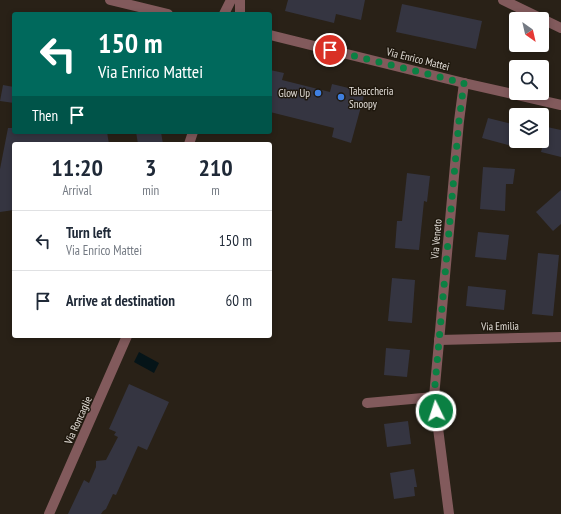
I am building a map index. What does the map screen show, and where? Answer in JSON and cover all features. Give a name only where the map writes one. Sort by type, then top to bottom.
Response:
[{"type":"street","points":[[110,0],[160,12]]},
{"type":"street","points":[[225,12],[231,0]]},
{"type":"street","points":[[240,0],[240,12]]},
{"type":"street","points":[[503,0],[561,28]]},
{"type":"street","name":"Via Enrico Mattei","points":[[272,35],[464,83],[561,105]]},
{"type":"street","name":"Via Veneto","points":[[449,514],[434,396],[459,121],[464,83]]},
{"type":"street","name":"Via Emilia","points":[[439,340],[561,337]]},
{"type":"street","name":"Via Roncaglie","points":[[49,514],[126,338]]},
{"type":"street","points":[[367,404],[434,396]]},
{"type":"shaded area","points":[[139,352],[159,363],[154,373],[134,362]]},
{"type":"building","points":[[288,0],[365,0],[361,20],[336,14],[334,23],[285,11]]},
{"type":"building","points":[[402,4],[482,21],[476,49],[396,32]]},
{"type":"building","points":[[272,70],[284,73],[282,80],[330,92],[332,84],[365,92],[351,143],[332,137],[334,128],[272,112]]},
{"type":"building","points":[[3,85],[12,87],[12,103],[0,101]]},
{"type":"building","points":[[488,118],[509,123],[509,145],[482,138]]},
{"type":"building","points":[[549,127],[561,130],[561,157],[541,152],[542,148],[549,148]]},
{"type":"building","points":[[8,128],[12,128],[12,134],[107,134],[109,142],[12,142],[12,210],[0,212],[0,169]]},
{"type":"building","points":[[136,134],[161,134],[163,142],[138,142]]},
{"type":"building","points":[[483,167],[515,169],[513,184],[506,184],[505,211],[480,209]]},
{"type":"building","points":[[407,173],[430,176],[427,202],[424,201],[419,250],[395,248],[397,221],[402,221]]},
{"type":"building","points":[[561,190],[561,224],[553,231],[536,212]]},
{"type":"building","points":[[478,232],[509,235],[506,260],[475,257]]},
{"type":"building","points":[[538,253],[559,255],[553,316],[532,314]]},
{"type":"building","points":[[392,278],[415,280],[412,323],[388,321]]},
{"type":"building","points":[[468,286],[506,290],[504,310],[466,306]]},
{"type":"building","points":[[386,348],[410,350],[407,377],[384,375]]},
{"type":"building","points":[[129,384],[169,402],[147,450],[138,446],[116,495],[113,494],[106,509],[101,514],[68,514],[84,480],[89,483],[96,467],[96,461],[106,460],[118,437],[114,435],[116,432],[109,429]]},
{"type":"building","points":[[408,421],[411,444],[387,447],[384,424]]},
{"type":"building","points":[[414,469],[417,487],[414,487],[415,496],[394,499],[390,473]]},
{"type":"place","name":"Glow Up","points":[[318,93]]},
{"type":"place","name":"Tabaccheria Snoopy","points":[[341,97]]},
{"type":"route","points":[[330,50],[464,83],[459,121],[434,396],[436,411]]}]
